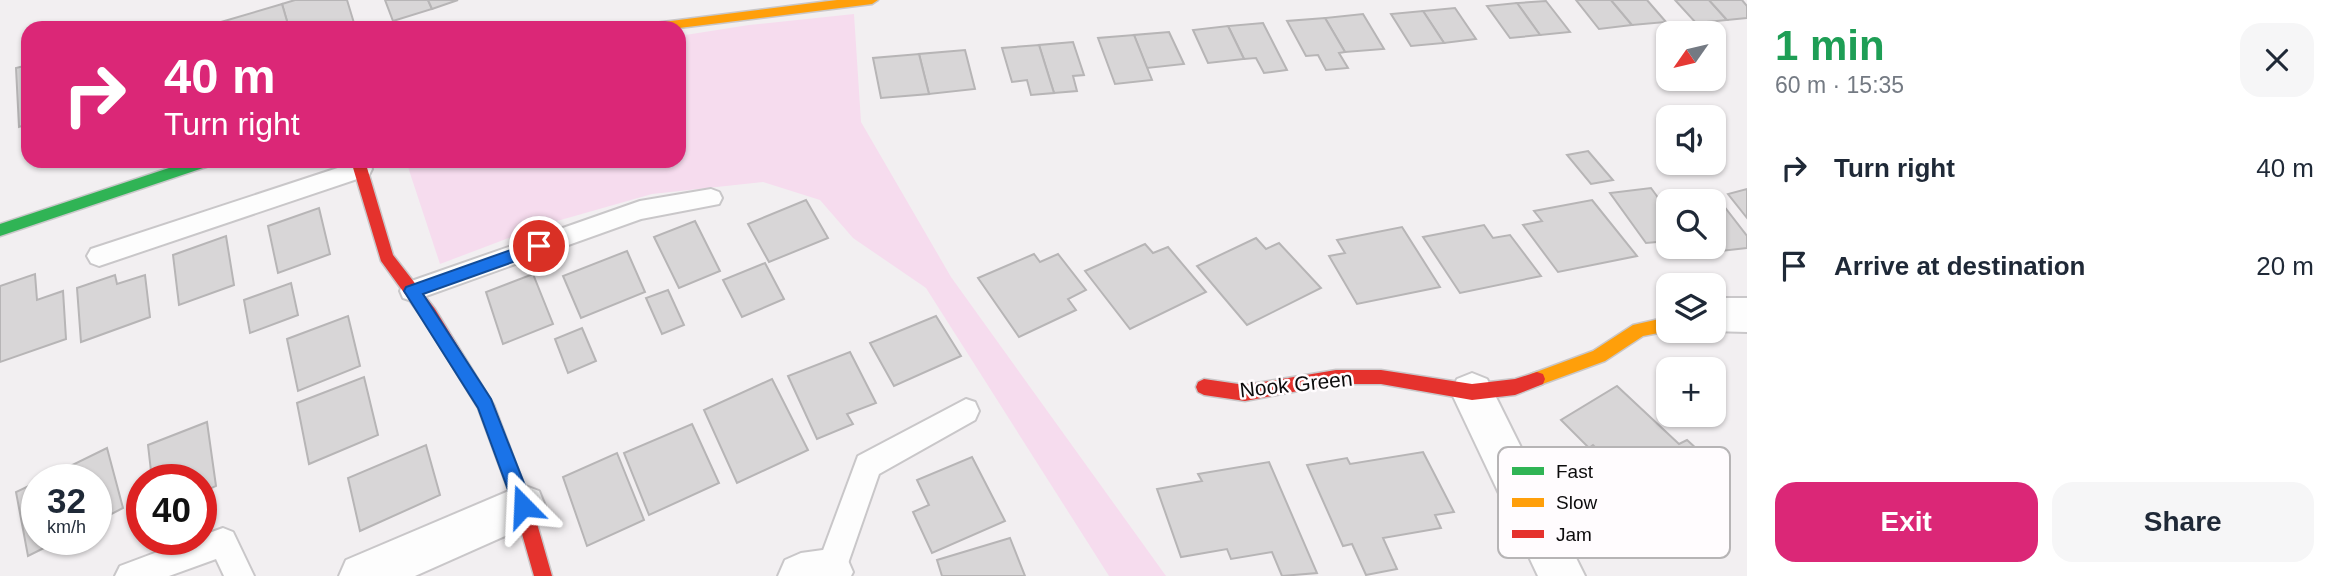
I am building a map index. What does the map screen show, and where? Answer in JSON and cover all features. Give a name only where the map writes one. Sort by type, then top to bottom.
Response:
[{"type":"street","points":[[686,23],[872,0]]},
{"type":"street","points":[[0,230],[186,168]]},
{"type":"street","points":[[361,168],[386,257],[429,314],[485,405],[523,506],[540,559],[542,576]]},
{"type":"street","points":[[1726,314],[1747,315]]},
{"type":"street","name":"Nook Green","points":[[1204,387],[1245,393],[1336,377],[1381,377],[1472,393],[1515,387],[1555,373],[1599,356],[1639,330],[1656,326]]},
{"type":"street","points":[[1472,393],[1499,447]]},
{"type":"street","points":[[362,576],[523,506]]},
{"type":"street","points":[[1553,558],[1562,576]]},
{"type":"lane","points":[[99,256],[351,168]]},
{"type":"lane","points":[[412,291],[640,210],[711,198]]},
{"type":"lane","points":[[821,575],[868,465],[966,411]]},
{"type":"lane","points":[[130,576],[223,542],[239,576]]},
{"type":"shaded area","points":[[854,14],[861,122],[951,277],[1166,576],[1109,576],[926,288],[853,238],[820,200],[763,182],[652,194],[543,225],[440,264],[408,168],[686,168],[686,35]]},
{"type":"building","points":[[295,0],[347,0],[353,21],[287,21],[282,4]]},
{"type":"building","points":[[385,0],[428,0],[432,9],[393,21]]},
{"type":"building","points":[[428,0],[458,0],[432,9]]},
{"type":"building","points":[[1576,0],[1611,0],[1632,25],[1599,29]]},
{"type":"building","points":[[1611,0],[1647,0],[1665,21],[1656,21],[1632,25]]},
{"type":"building","points":[[1675,0],[1709,0],[1727,20],[1717,21],[1694,21]]},
{"type":"building","points":[[1709,0],[1742,0],[1747,6],[1747,18],[1727,20]]},
{"type":"building","points":[[1546,1],[1570,32],[1540,35],[1517,3]]},
{"type":"building","points":[[1517,3],[1540,35],[1510,38],[1487,6]]},
{"type":"building","points":[[282,4],[287,21],[224,21]]},
{"type":"building","points":[[1455,8],[1476,39],[1444,43],[1423,11]]},
{"type":"building","points":[[1423,11],[1444,43],[1411,46],[1391,14]]},
{"type":"building","points":[[1363,14],[1384,49],[1345,52],[1325,18]]},
{"type":"building","points":[[1325,18],[1345,52],[1339,53],[1348,68],[1326,70],[1318,55],[1306,56],[1287,21]]},
{"type":"building","points":[[1263,23],[1287,70],[1264,73],[1256,58],[1244,59],[1228,26]]},
{"type":"building","points":[[1228,26],[1244,59],[1208,63],[1193,30]]},
{"type":"building","points":[[1169,32],[1184,64],[1147,68],[1134,35]]},
{"type":"building","points":[[1134,35],[1152,80],[1115,84],[1098,38]]},
{"type":"building","points":[[1073,42],[1084,75],[1073,76],[1077,91],[1054,93],[1039,45]]},
{"type":"building","points":[[1039,45],[1054,93],[1031,95],[1027,80],[1012,82],[1002,48]]},
{"type":"building","points":[[965,50],[975,89],[929,94],[919,54]]},
{"type":"building","points":[[919,54],[929,94],[881,98],[873,58]]},
{"type":"building","points":[[21,67],[19,127],[16,68]]},
{"type":"building","points":[[1588,151],[1613,180],[1591,184],[1567,155]]},
{"type":"building","points":[[1651,188],[1656,195],[1656,242],[1646,243],[1610,193]]},
{"type":"building","points":[[1747,189],[1747,218],[1728,194]]},
{"type":"building","points":[[806,200],[828,238],[769,262],[748,224]]},
{"type":"building","points":[[1592,200],[1637,256],[1558,272],[1523,225],[1542,221],[1534,211]]},
{"type":"building","points":[[319,208],[330,254],[278,273],[268,226]]},
{"type":"building","points":[[1726,209],[1747,236],[1747,248],[1726,250]]},
{"type":"building","points":[[695,221],[720,271],[679,288],[654,237]]},
{"type":"building","points":[[1484,225],[1493,238],[1510,235],[1541,276],[1460,293],[1423,237]]},
{"type":"building","points":[[1402,227],[1440,287],[1357,304],[1329,256],[1345,253],[1337,240]]},
{"type":"building","points":[[226,236],[234,285],[179,305],[173,255]]},
{"type":"building","points":[[1256,238],[1266,249],[1279,243],[1321,288],[1247,325],[1197,266]]},
{"type":"building","points":[[1145,244],[1153,253],[1168,247],[1206,292],[1130,329],[1085,271]]},
{"type":"building","points":[[627,251],[645,292],[581,318],[563,276]]},
{"type":"building","points":[[1034,254],[1040,262],[1058,254],[1086,290],[1068,299],[1076,310],[1019,337],[978,278]]},
{"type":"building","points":[[765,263],[784,299],[742,317],[723,280]]},
{"type":"building","points":[[35,274],[37,300],[63,291],[66,339],[0,362],[0,286]]},
{"type":"building","points":[[533,274],[553,324],[503,344],[486,292]]},
{"type":"building","points":[[115,275],[117,284],[145,275],[150,317],[81,342],[77,288]]},
{"type":"building","points":[[291,283],[298,315],[250,333],[244,300]]},
{"type":"building","points":[[668,290],[684,325],[662,334],[646,298]]},
{"type":"building","points":[[348,316],[360,366],[298,391],[287,339]]},
{"type":"building","points":[[936,316],[961,356],[894,386],[870,343]]},
{"type":"building","points":[[582,328],[596,361],[568,373],[555,339]]},
{"type":"building","points":[[850,352],[876,403],[847,414],[853,424],[817,439],[788,376]]},
{"type":"building","points":[[364,377],[378,435],[309,464],[297,403]]},
{"type":"building","points":[[772,379],[808,450],[737,483],[704,410]]},
{"type":"building","points":[[1617,386],[1656,422],[1656,427],[1661,427],[1679,444],[1687,440],[1695,447],[1593,445],[1588,447],[1561,420]]},
{"type":"building","points":[[207,422],[213,464],[150,464],[148,445]]},
{"type":"building","points":[[692,424],[719,483],[649,515],[624,453]]},
{"type":"building","points":[[426,445],[440,495],[360,531],[348,478]]},
{"type":"building","points":[[107,448],[111,464],[74,464]]},
{"type":"building","points":[[1423,452],[1454,512],[1435,515],[1441,528],[1383,538],[1397,569],[1366,575],[1352,544],[1343,546],[1307,465],[1347,458],[1350,464]]},
{"type":"building","points":[[617,453],[644,520],[587,546],[563,477]]},
{"type":"building","points":[[972,457],[1005,521],[932,553],[913,512],[929,505],[917,480]]},
{"type":"building","points":[[1269,462],[1317,573],[1282,576],[1272,552],[1231,559],[1227,549],[1181,557],[1157,489],[1202,481],[1198,474]]},
{"type":"building","points":[[112,467],[123,508],[112,514]]},
{"type":"building","points":[[21,490],[21,519],[16,492]]},
{"type":"building","points":[[1010,538],[1025,576],[942,576],[937,560]]},
{"type":"traffic: fast","points":[[0,230],[186,168]]},
{"type":"traffic: slow","points":[[686,23],[872,0]]},
{"type":"traffic: slow","points":[[1537,379],[1599,356],[1639,330],[1656,326]]},
{"type":"traffic: jam","points":[[360,168],[386,257],[429,314],[485,405],[523,506],[543,576]]},
{"type":"traffic: jam","points":[[1204,387],[1245,393],[1336,377],[1381,377],[1472,392],[1515,387],[1537,379]]},
{"type":"route","points":[[523,506],[485,405],[412,291],[539,246]]}]
